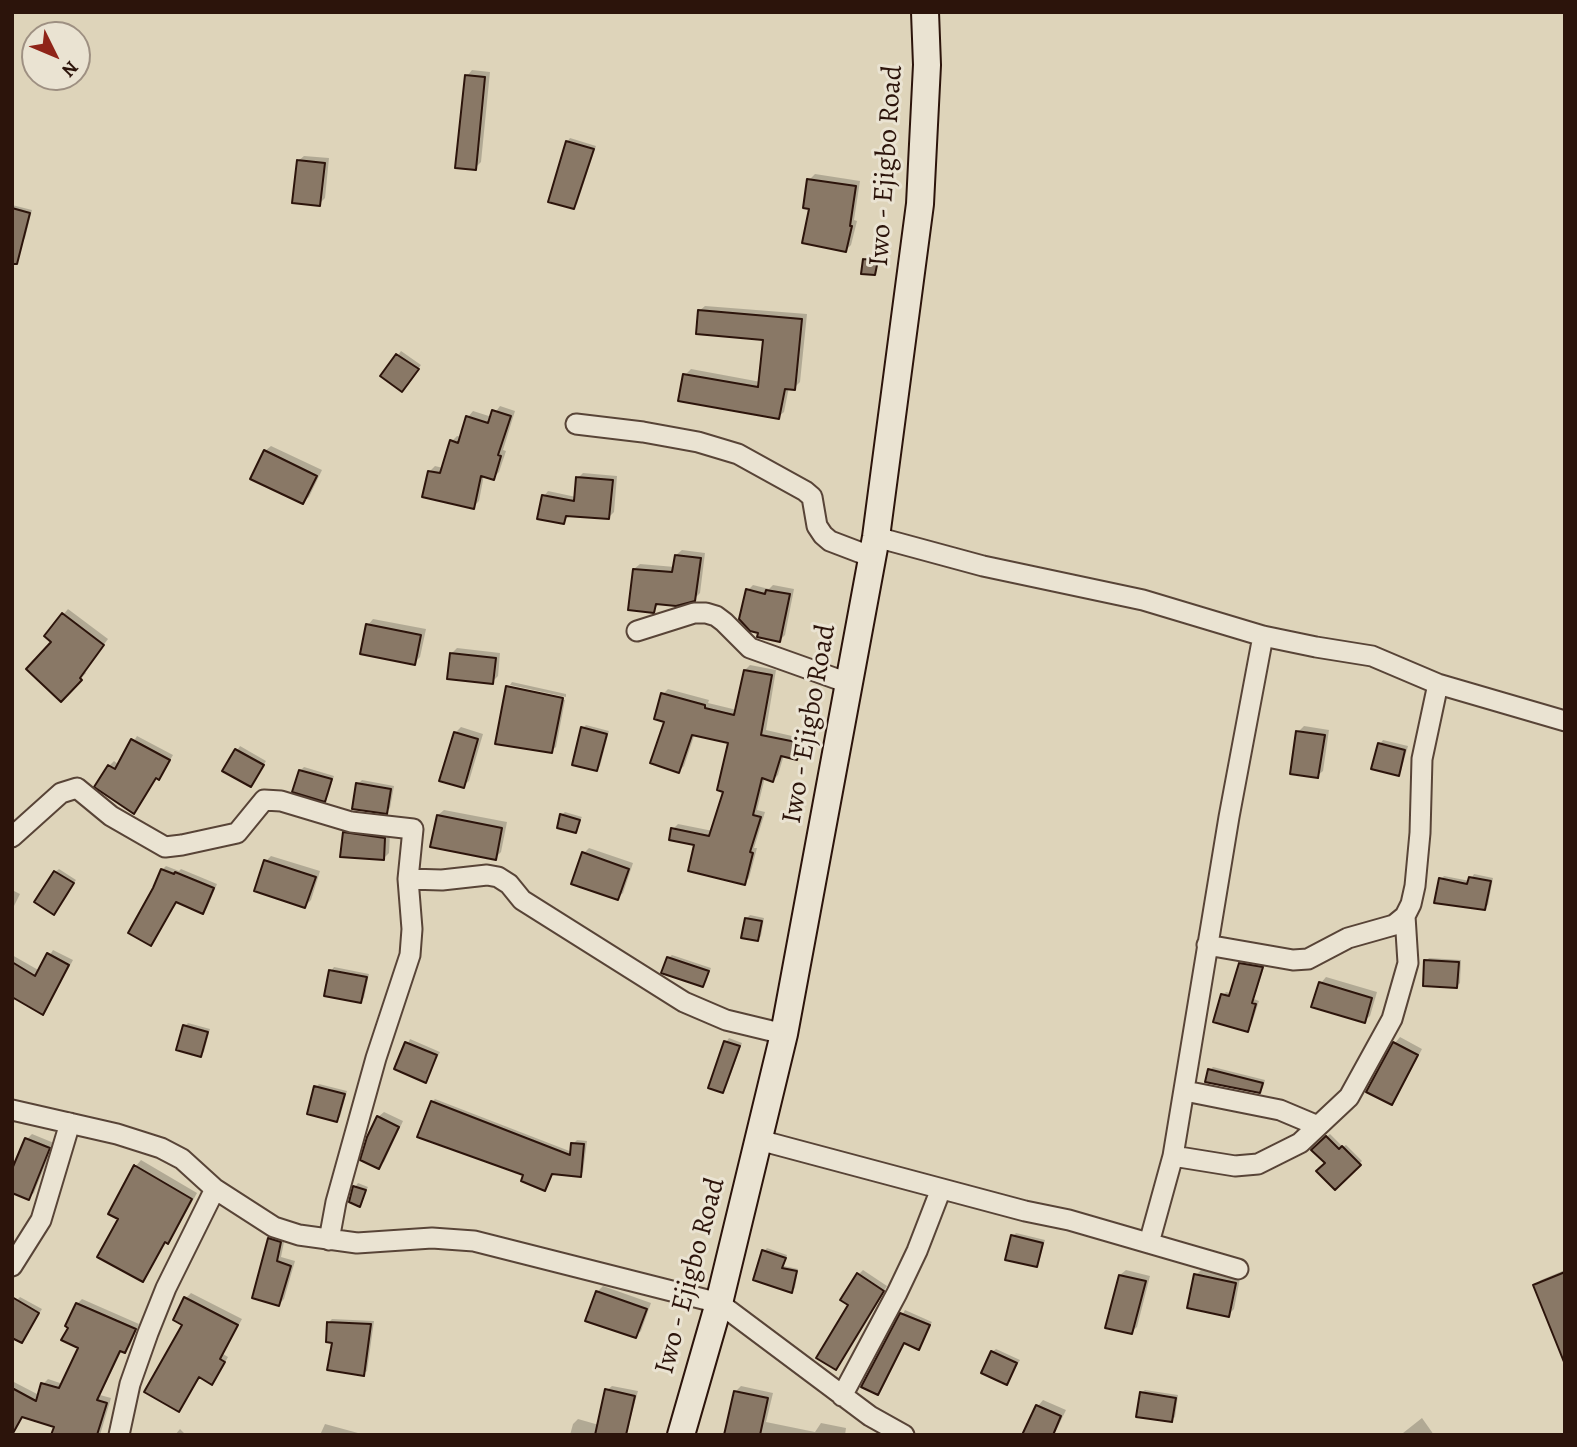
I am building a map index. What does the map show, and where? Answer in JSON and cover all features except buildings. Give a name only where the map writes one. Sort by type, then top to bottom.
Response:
[{"type":"main road","name":"Iwo - Ejigbo Road","points":[[681,1435],[719,1303],[784,1034],[851,684],[874,547],[920,204],[926,104],[925,12]]},
{"type":"street","points":[[576,424],[698,442],[737,454],[812,497],[817,526],[830,541],[983,566],[1143,600],[1264,636],[1315,648],[1372,656],[1438,684],[1565,721]]},
{"type":"street","points":[[636,631],[694,613],[716,616],[750,648],[851,684]]},
{"type":"street","points":[[1149,1243],[1173,1156],[1207,945],[1264,636]]},
{"type":"street","points":[[1207,945],[1293,960],[1308,960],[1348,937],[1394,925],[1405,916],[1415,886],[1422,759],[1438,684]]},
{"type":"street","points":[[12,837],[61,793],[77,788],[111,816],[165,846],[237,833],[264,800],[281,801],[351,822],[413,829],[408,879],[412,929],[410,955],[376,1058],[336,1202],[329,1240]]},
{"type":"street","points":[[408,879],[442,880],[487,875],[498,877],[509,884],[522,900],[684,1002],[726,1020],[784,1034]]},
{"type":"street","points":[[1173,1156],[1235,1166],[1258,1164],[1300,1143],[1349,1097],[1392,1019],[1408,963],[1405,916]]},
{"type":"street","points":[[1185,1091],[1280,1111],[1318,1126]]},
{"type":"street","points":[[12,1110],[161,1147],[182,1159],[215,1189],[274,1227],[299,1235],[356,1243],[432,1238],[474,1241],[719,1303],[870,1416],[904,1435]]},
{"type":"street","points":[[12,1266],[41,1220],[70,1123]]},
{"type":"street","points":[[759,1140],[1238,1269]]},
{"type":"street","points":[[119,1435],[130,1384],[148,1333],[166,1288],[215,1189]]},
{"type":"street","points":[[842,1395],[897,1293],[941,1189]]}]
